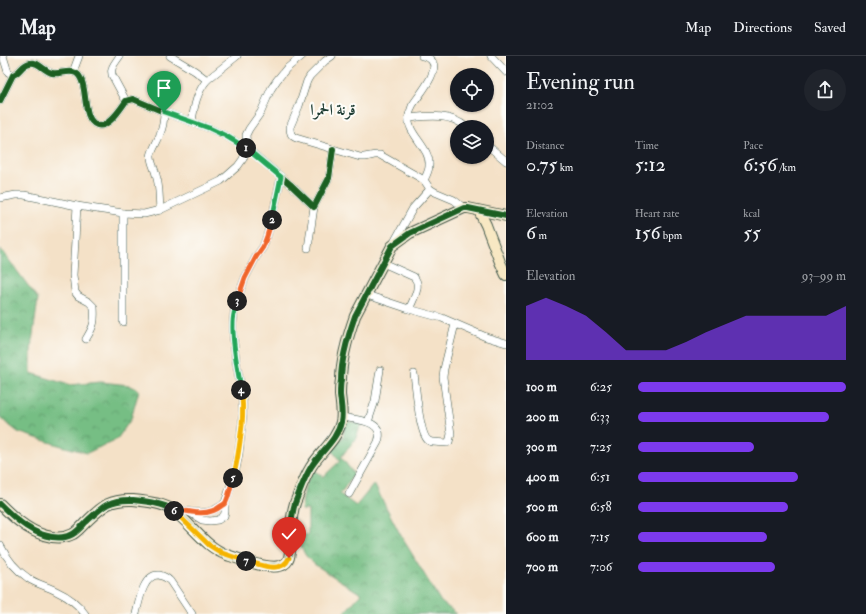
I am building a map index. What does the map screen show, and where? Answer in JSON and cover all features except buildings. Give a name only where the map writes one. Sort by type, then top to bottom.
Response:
[{"type":"street","points":[[3,56],[8,72],[13,75]]},
{"type":"street","points":[[73,72],[79,56]]},
{"type":"street","points":[[170,56],[207,80]]},
{"type":"street","points":[[192,122],[198,94],[207,80],[237,56]]},
{"type":"street","points":[[0,198],[24,195],[77,206],[123,213],[144,214],[160,210],[221,180],[238,166],[243,159],[247,148],[246,135],[261,112],[271,89],[286,69],[302,56]]},
{"type":"street","points":[[332,56],[314,72],[307,81],[290,127],[293,137],[360,157],[374,154],[380,155],[424,180],[430,189],[454,200],[464,208],[501,216],[491,237]]},
{"type":"street","points":[[422,56],[433,62],[433,71],[426,86],[412,106],[409,118],[410,126],[429,161],[429,166],[424,180]]},
{"type":"street","points":[[491,56],[506,72]]},
{"type":"street","points":[[119,57],[111,71],[126,101]]},
{"type":"street","points":[[0,101],[13,75],[17,74],[22,68],[30,63],[34,63],[56,74],[68,72],[76,73],[81,81],[88,115],[93,123],[102,126],[106,124],[126,101],[133,99],[209,128],[247,148],[290,184],[314,208]]},
{"type":"street","points":[[160,210],[157,176],[151,154],[161,133],[164,121],[164,112]]},
{"type":"street","points":[[409,118],[426,116],[445,117],[455,120]]},
{"type":"street","points":[[308,248],[314,208],[329,178],[334,149]]},
{"type":"street","points":[[494,151],[506,161]]},
{"type":"street","points":[[0,504],[20,522],[36,532],[53,537],[66,537],[74,534],[108,502],[120,500],[154,503],[189,512],[202,520],[218,520],[224,516],[225,503],[236,469],[239,453],[242,414],[242,395],[233,335],[234,313],[245,278],[263,247],[267,236],[281,177]]},
{"type":"street","points":[[170,508],[209,545],[222,553],[267,567],[280,567],[285,564],[290,553],[294,505],[311,466],[334,438],[342,418],[340,394],[341,378],[344,356],[355,316],[413,208],[430,189]]},
{"type":"street","points":[[77,206],[73,286],[78,296],[89,302],[94,307],[95,314],[95,322],[86,339]]},
{"type":"street","points":[[392,246],[410,233],[464,208]]},
{"type":"street","points":[[479,211],[506,275]]},
{"type":"street","points":[[123,213],[123,322]]},
{"type":"street","points":[[383,263],[414,277],[417,283],[417,289],[409,309]]},
{"type":"street","points":[[367,295],[442,318],[486,337],[506,343]]},
{"type":"street","points":[[414,374],[421,426],[425,437],[431,442],[447,443],[449,442],[450,434],[443,377],[455,324]]},
{"type":"street","points":[[368,422],[380,370]]},
{"type":"street","points":[[342,418],[368,422],[375,425],[380,434],[349,494]]},
{"type":"street","points":[[0,546],[17,569],[29,578],[58,591],[72,600],[85,614]]},
{"type":"street","points":[[136,614],[146,583],[149,579],[156,575],[167,577],[192,614]]},
{"type":"green space","points":[[0,248],[38,299],[31,349],[31,373],[69,385],[101,382],[129,385],[139,390],[131,419],[117,439],[87,453],[18,432],[0,418]]},
{"type":"green space","points":[[346,421],[361,424],[356,438],[341,457],[354,474],[340,494],[356,506],[374,484],[400,534],[441,602],[457,614],[343,614],[361,594],[314,564],[306,556],[300,545],[298,535],[308,535],[308,510],[301,510],[305,487],[313,469],[323,477],[340,461],[331,449],[343,437]]},
{"type":"cycle path","points":[[0,101],[13,75],[27,64],[36,63],[52,73],[76,73],[83,84],[89,116],[97,125],[105,124],[110,121],[118,113],[126,101],[133,99],[209,128],[247,148],[290,184],[314,207],[329,178],[333,149]]},
{"type":"cycle path","points":[[0,504],[15,518],[32,530],[45,536],[52,537],[66,537],[75,533],[97,512],[112,502],[133,500],[163,505],[178,514],[211,546],[227,555],[265,566],[273,567],[284,564],[288,561],[290,555],[291,522],[295,503],[302,485],[315,461],[336,435],[342,419],[340,395],[342,364],[352,324],[392,246],[410,233],[464,208],[506,216]]},
{"type":"district","name":"قرنة الحمرا","points":[[333,110]]},
{"type":"route","points":[[164,112],[209,128],[226,136],[247,148],[281,177],[267,236],[263,247],[245,278],[234,313],[233,335],[242,395],[242,414],[239,453],[236,469],[225,503],[220,508],[203,513],[170,508],[209,545],[222,553],[267,567],[280,567],[285,564],[289,558]]}]
